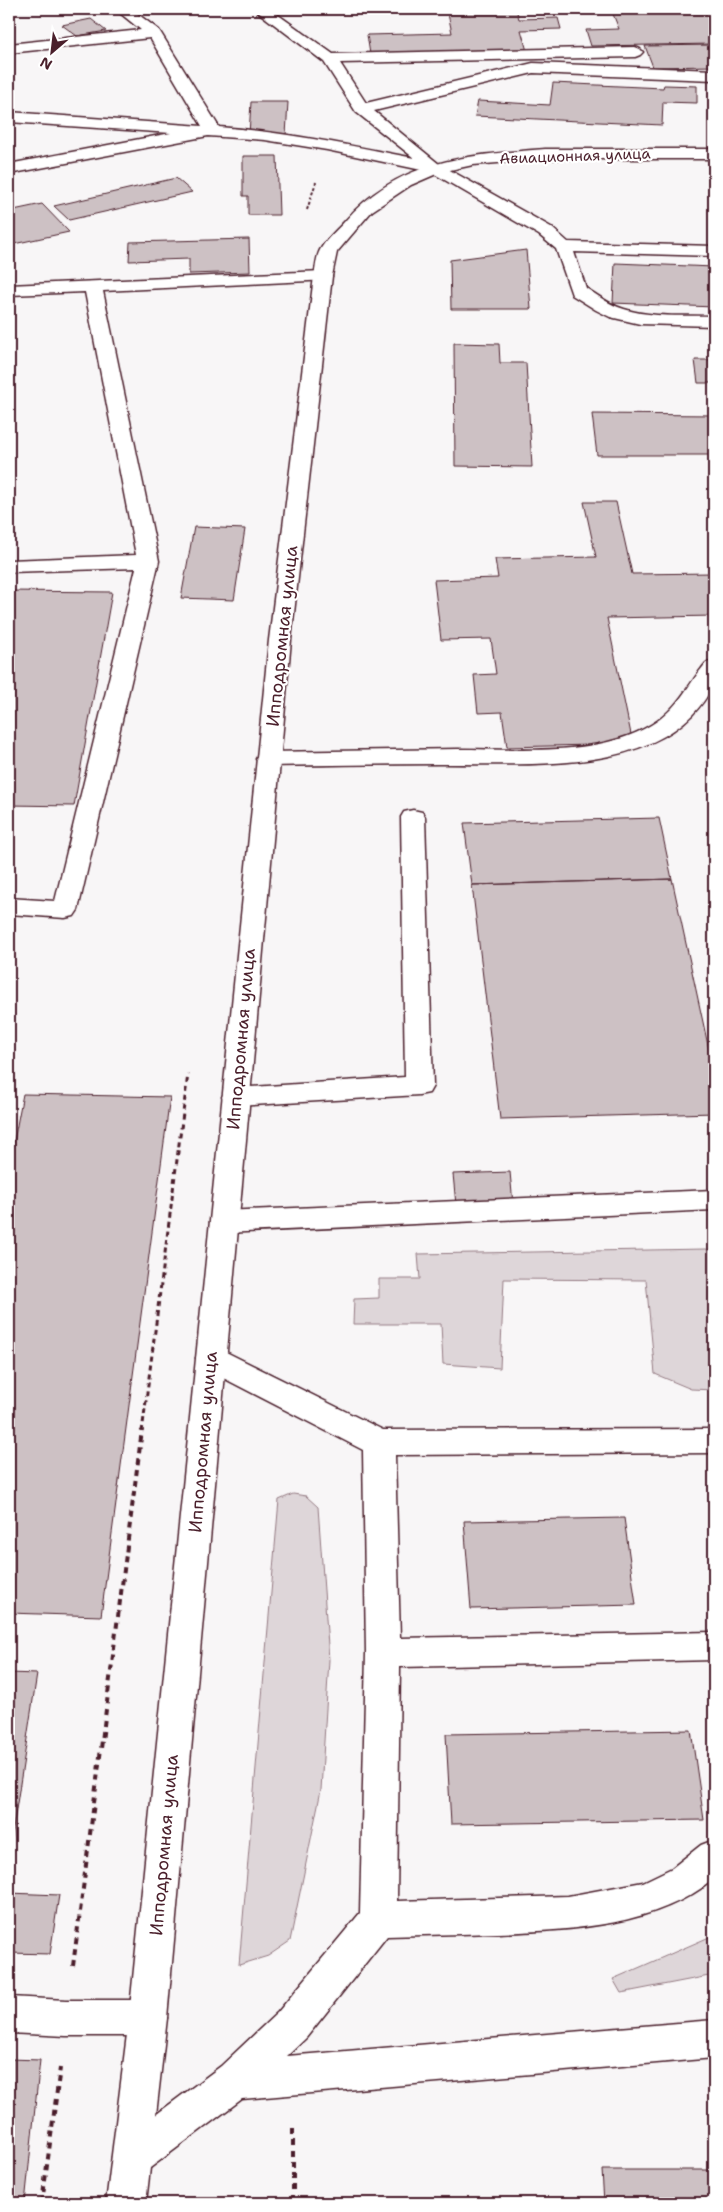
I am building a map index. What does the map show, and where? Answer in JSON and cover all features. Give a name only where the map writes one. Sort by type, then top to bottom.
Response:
[{"type":"main road","points":[[122,9],[154,33],[213,130]]},
{"type":"main road","points":[[261,9],[330,59],[362,109],[436,168],[544,231],[564,247],[578,291],[616,313],[640,319],[714,321]]},
{"type":"main road","points":[[9,49],[154,33]]},
{"type":"main road","points":[[330,59],[553,46],[635,52]]},
{"type":"main road","points":[[362,109],[533,68],[714,75]]},
{"type":"main road","points":[[9,117],[265,135],[327,145],[436,168]]},
{"type":"main road","points":[[9,169],[213,130]]},
{"type":"main road","name":"Авиационная улица","points":[[436,168],[473,160],[545,154],[714,154]]},
{"type":"main road","name":"Ипподромная улица","points":[[126,2203],[148,2018],[268,759],[323,276],[328,251],[366,207],[405,181],[436,168]]},
{"type":"main road","points":[[564,247],[714,251]]},
{"type":"main road","points":[[9,290],[323,276]]},
{"type":"main road","points":[[9,906],[65,910],[148,560],[93,286]]},
{"type":"main road","points":[[9,566],[148,560]]},
{"type":"main road","points":[[268,759],[549,756],[601,752],[628,745],[652,734],[675,720],[689,705],[714,668]]},
{"type":"main road","points":[[236,1097],[418,1086],[413,817]]},
{"type":"main road","points":[[224,1222],[714,1200]]},
{"type":"main road","points":[[211,1358],[379,1443],[714,1441]]},
{"type":"main road","points":[[132,2157],[235,2080],[292,2025],[378,1919],[383,1654],[379,1443]]},
{"type":"main road","points":[[383,1654],[714,1646]]},
{"type":"main road","points":[[378,1919],[568,1913],[646,1898],[685,1880],[714,1857]]},
{"type":"main road","points":[[9,2015],[66,2018],[148,2018]]},
{"type":"main road","points":[[235,2080],[714,2039]]},
{"type":"path","points":[[287,278],[327,145]]},
{"type":"path","points":[[42,2203],[188,1073]]},
{"type":"shaded area","points":[[706,1249],[714,1251],[714,1390],[691,1389],[655,1374],[646,1280],[504,1279],[500,1368],[443,1364],[441,1324],[353,1324],[354,1299],[379,1298],[379,1279],[420,1279],[418,1254]]},
{"type":"shaded area","points":[[293,1494],[306,1496],[318,1507],[329,1660],[321,1790],[290,1941],[268,1956],[239,1965],[279,1500]]},
{"type":"shaded area","points":[[714,1935],[714,1975],[621,1993],[613,1979]]},
{"type":"building","points":[[447,9],[516,9],[519,19],[558,18],[561,29],[521,30],[527,51],[370,54],[367,35],[452,33]]},
{"type":"building","points":[[611,9],[713,9],[714,44],[591,46],[586,30],[619,29]]},
{"type":"building","points":[[91,19],[106,31],[77,36],[62,25]]},
{"type":"building","points":[[714,45],[714,66],[653,67],[645,46]]},
{"type":"building","points":[[553,83],[663,88],[664,85],[697,86],[697,103],[663,102],[662,125],[475,116],[478,101],[550,105]]},
{"type":"building","points":[[251,102],[288,102],[286,135],[249,135]]},
{"type":"building","points":[[243,156],[277,156],[279,215],[248,215],[248,196],[243,196]]},
{"type":"building","points":[[176,178],[192,192],[69,220],[54,206]]},
{"type":"building","points":[[42,204],[69,232],[9,245],[9,211]]},
{"type":"building","points":[[249,239],[250,272],[189,274],[189,259],[129,261],[130,242]]},
{"type":"building","points":[[526,250],[531,309],[451,309],[450,260]]},
{"type":"building","points":[[615,263],[714,267],[714,307],[613,303]]},
{"type":"building","points":[[454,343],[499,344],[500,363],[526,363],[532,467],[455,466]]},
{"type":"building","points":[[695,360],[714,360],[714,383],[698,383]]},
{"type":"building","points":[[592,414],[714,415],[714,455],[597,455]]},
{"type":"building","points":[[584,502],[616,502],[632,574],[714,573],[714,616],[607,618],[633,744],[507,747],[502,712],[478,713],[474,675],[496,674],[491,639],[441,640],[434,580],[498,578],[495,559],[596,557]]},
{"type":"building","points":[[194,527],[245,529],[234,600],[181,598]]},
{"type":"building","points":[[9,591],[112,592],[74,806],[9,805]]},
{"type":"building","points":[[659,818],[672,879],[472,885],[464,823]]},
{"type":"building","points":[[672,879],[714,1073],[714,1113],[500,1119],[472,885]]},
{"type":"building","points":[[23,1094],[170,1097],[101,1616],[9,1613],[9,1167]]},
{"type":"building","points":[[510,1172],[514,1215],[457,1215],[453,1174]]},
{"type":"building","points":[[624,1518],[636,1605],[471,1609],[464,1521]]},
{"type":"building","points":[[9,1673],[37,1674],[9,1855]]},
{"type":"building","points":[[691,1730],[704,1820],[451,1824],[446,1734]]},
{"type":"building","points":[[9,1893],[59,1895],[50,1954],[9,1953]]},
{"type":"building","points":[[9,2059],[40,2060],[25,2203],[9,2203]]},
{"type":"building","points":[[602,2170],[714,2170],[714,2203],[604,2203]]}]
